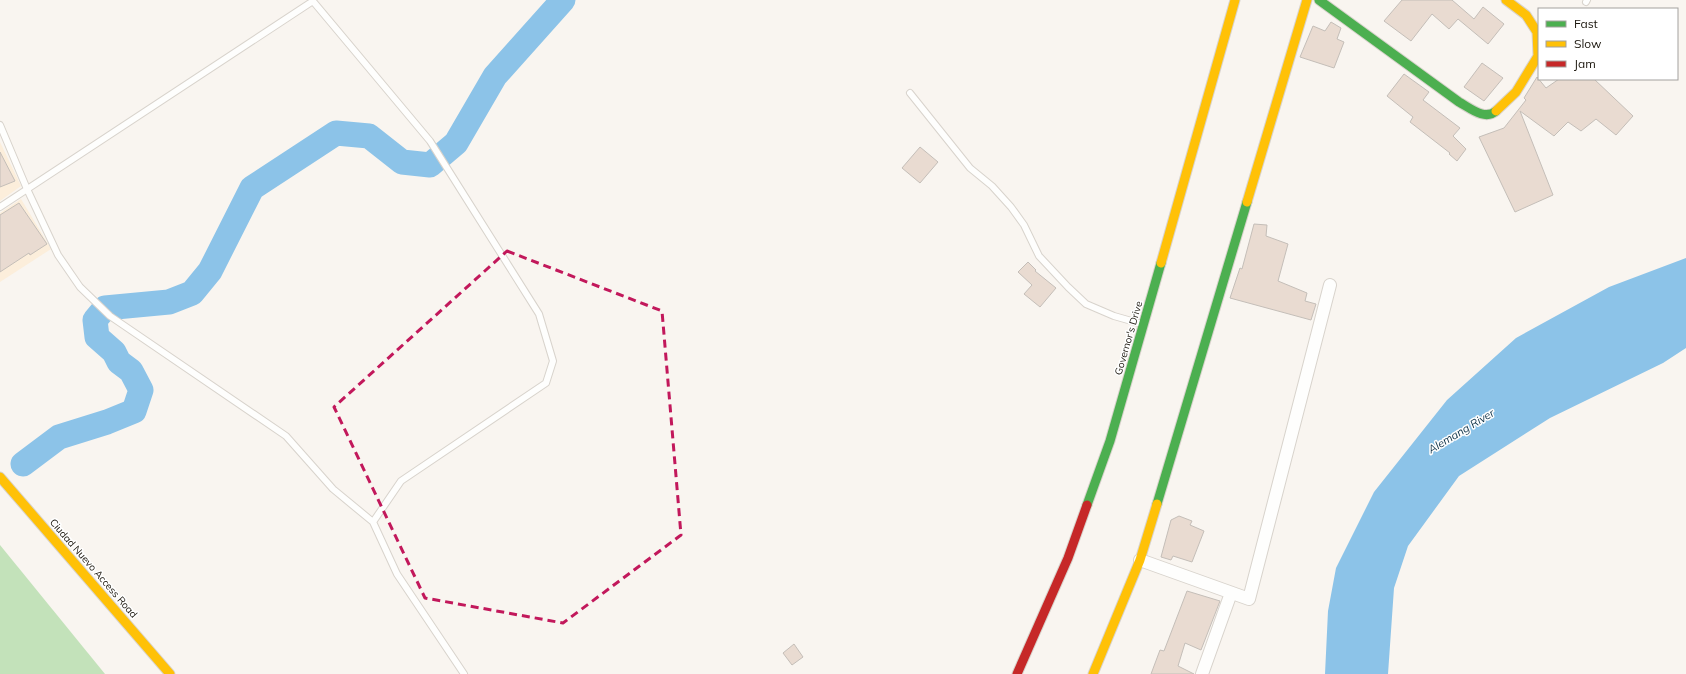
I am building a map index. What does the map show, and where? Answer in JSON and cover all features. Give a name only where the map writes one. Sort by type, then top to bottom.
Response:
[{"type":"street","name":"Governor's Drive","points":[[1017,674],[1068,558],[1110,441],[1235,0]]},
{"type":"street","points":[[1093,674],[1140,560],[1306,0]]},
{"type":"street","points":[[1319,0],[1459,102],[1483,115],[1493,114],[1516,92],[1538,56],[1537,32],[1526,15],[1506,0]]},
{"type":"street","points":[[1140,560],[1249,599],[1330,285]]},
{"type":"street","name":"Ciudad Nuevo Access Road","points":[[0,477],[170,674]]},
{"type":"street","points":[[1202,674],[1231,593]]},
{"type":"lane","points":[[0,207],[313,1],[430,141],[539,314],[553,361],[546,383],[401,481],[373,522]]},
{"type":"lane","points":[[910,92],[970,168],[992,186],[1011,207],[1024,225],[1039,256],[1068,287],[1086,304],[1114,316],[1143,324]]},
{"type":"lane","points":[[0,125],[27,189],[58,255],[80,287],[110,316],[286,436],[333,489],[373,522],[397,574],[464,674]]},
{"type":"highlighted area","points":[[507,251],[662,311],[681,535],[563,623],[425,598],[334,407]]},
{"type":"shaded area","points":[[0,142],[21,186],[0,201]]},
{"type":"shaded area","points":[[21,199],[51,249],[0,282],[0,213]]},
{"type":"green space","points":[[0,545],[105,674],[0,674]]},
{"type":"water","name":"Alemang River","points":[[1686,258],[1686,348],[1663,363],[1550,418],[1459,476],[1408,546],[1394,588],[1388,674],[1325,674],[1328,611],[1336,568],[1374,492],[1447,400],[1516,338],[1609,287]]},
{"type":"building","points":[[1402,0],[1452,0],[1474,19],[1483,7],[1504,24],[1488,44],[1458,19],[1449,29],[1432,14],[1411,41],[1384,21]]},
{"type":"building","points":[[1331,22],[1341,28],[1337,39],[1344,42],[1334,68],[1300,57],[1313,26],[1325,31]]},
{"type":"building","points":[[1482,63],[1503,78],[1484,101],[1464,87]]},
{"type":"building","points":[[1404,74],[1429,92],[1423,100],[1460,128],[1453,136],[1466,149],[1457,161],[1449,154],[1450,153],[1410,122],[1413,117],[1387,96]]},
{"type":"building","points":[[1537,77],[1546,88],[1558,80],[1595,80],[1633,116],[1616,135],[1596,119],[1581,131],[1568,122],[1554,136],[1520,111],[1553,195],[1515,212],[1479,137],[1504,128],[1526,100],[1524,98]]},
{"type":"building","points":[[920,147],[938,162],[920,183],[902,168]]},
{"type":"building","points":[[0,152],[15,181],[0,187]]},
{"type":"building","points":[[19,203],[47,244],[30,255],[29,253],[0,272],[0,215]]},
{"type":"building","points":[[1254,224],[1267,225],[1266,236],[1288,244],[1278,281],[1307,293],[1305,301],[1316,304],[1311,320],[1230,298],[1240,268],[1242,269]]},
{"type":"building","points":[[1028,262],[1036,270],[1035,271],[1056,288],[1040,307],[1024,294],[1032,285],[1018,272]]},
{"type":"building","points":[[1179,516],[1192,521],[1190,525],[1204,531],[1192,562],[1173,556],[1171,560],[1161,557],[1171,520]]},
{"type":"building","points":[[1187,591],[1220,601],[1201,650],[1185,643],[1178,666],[1194,674],[1151,674],[1160,650],[1164,651]]},
{"type":"building","points":[[794,644],[803,657],[792,665],[783,653]]},
{"type":"waterway","points":[[23,464],[59,437],[107,422],[134,411],[141,390],[131,371],[119,362],[114,352],[97,337],[95,320],[105,308],[169,302],[192,293],[210,271],[252,188],[336,133],[369,136],[402,162],[430,165],[456,143],[495,76],[563,0]]},
{"type":"traffic: fast","points":[[1319,0],[1459,102],[1482,114],[1492,114],[1496,111]]},
{"type":"traffic: fast","points":[[1157,504],[1247,202]]},
{"type":"traffic: fast","points":[[1087,505],[1110,441],[1161,263]]},
{"type":"traffic: slow","points":[[1161,263],[1235,0]]},
{"type":"traffic: slow","points":[[1247,202],[1307,0]]},
{"type":"traffic: slow","points":[[1496,111],[1516,92],[1538,56],[1537,32],[1526,15],[1506,0]]},
{"type":"traffic: slow","points":[[0,477],[170,674]]},
{"type":"traffic: slow","points":[[1093,674],[1140,560],[1157,504]]},
{"type":"traffic: jam","points":[[1017,674],[1068,558],[1087,505]]}]
